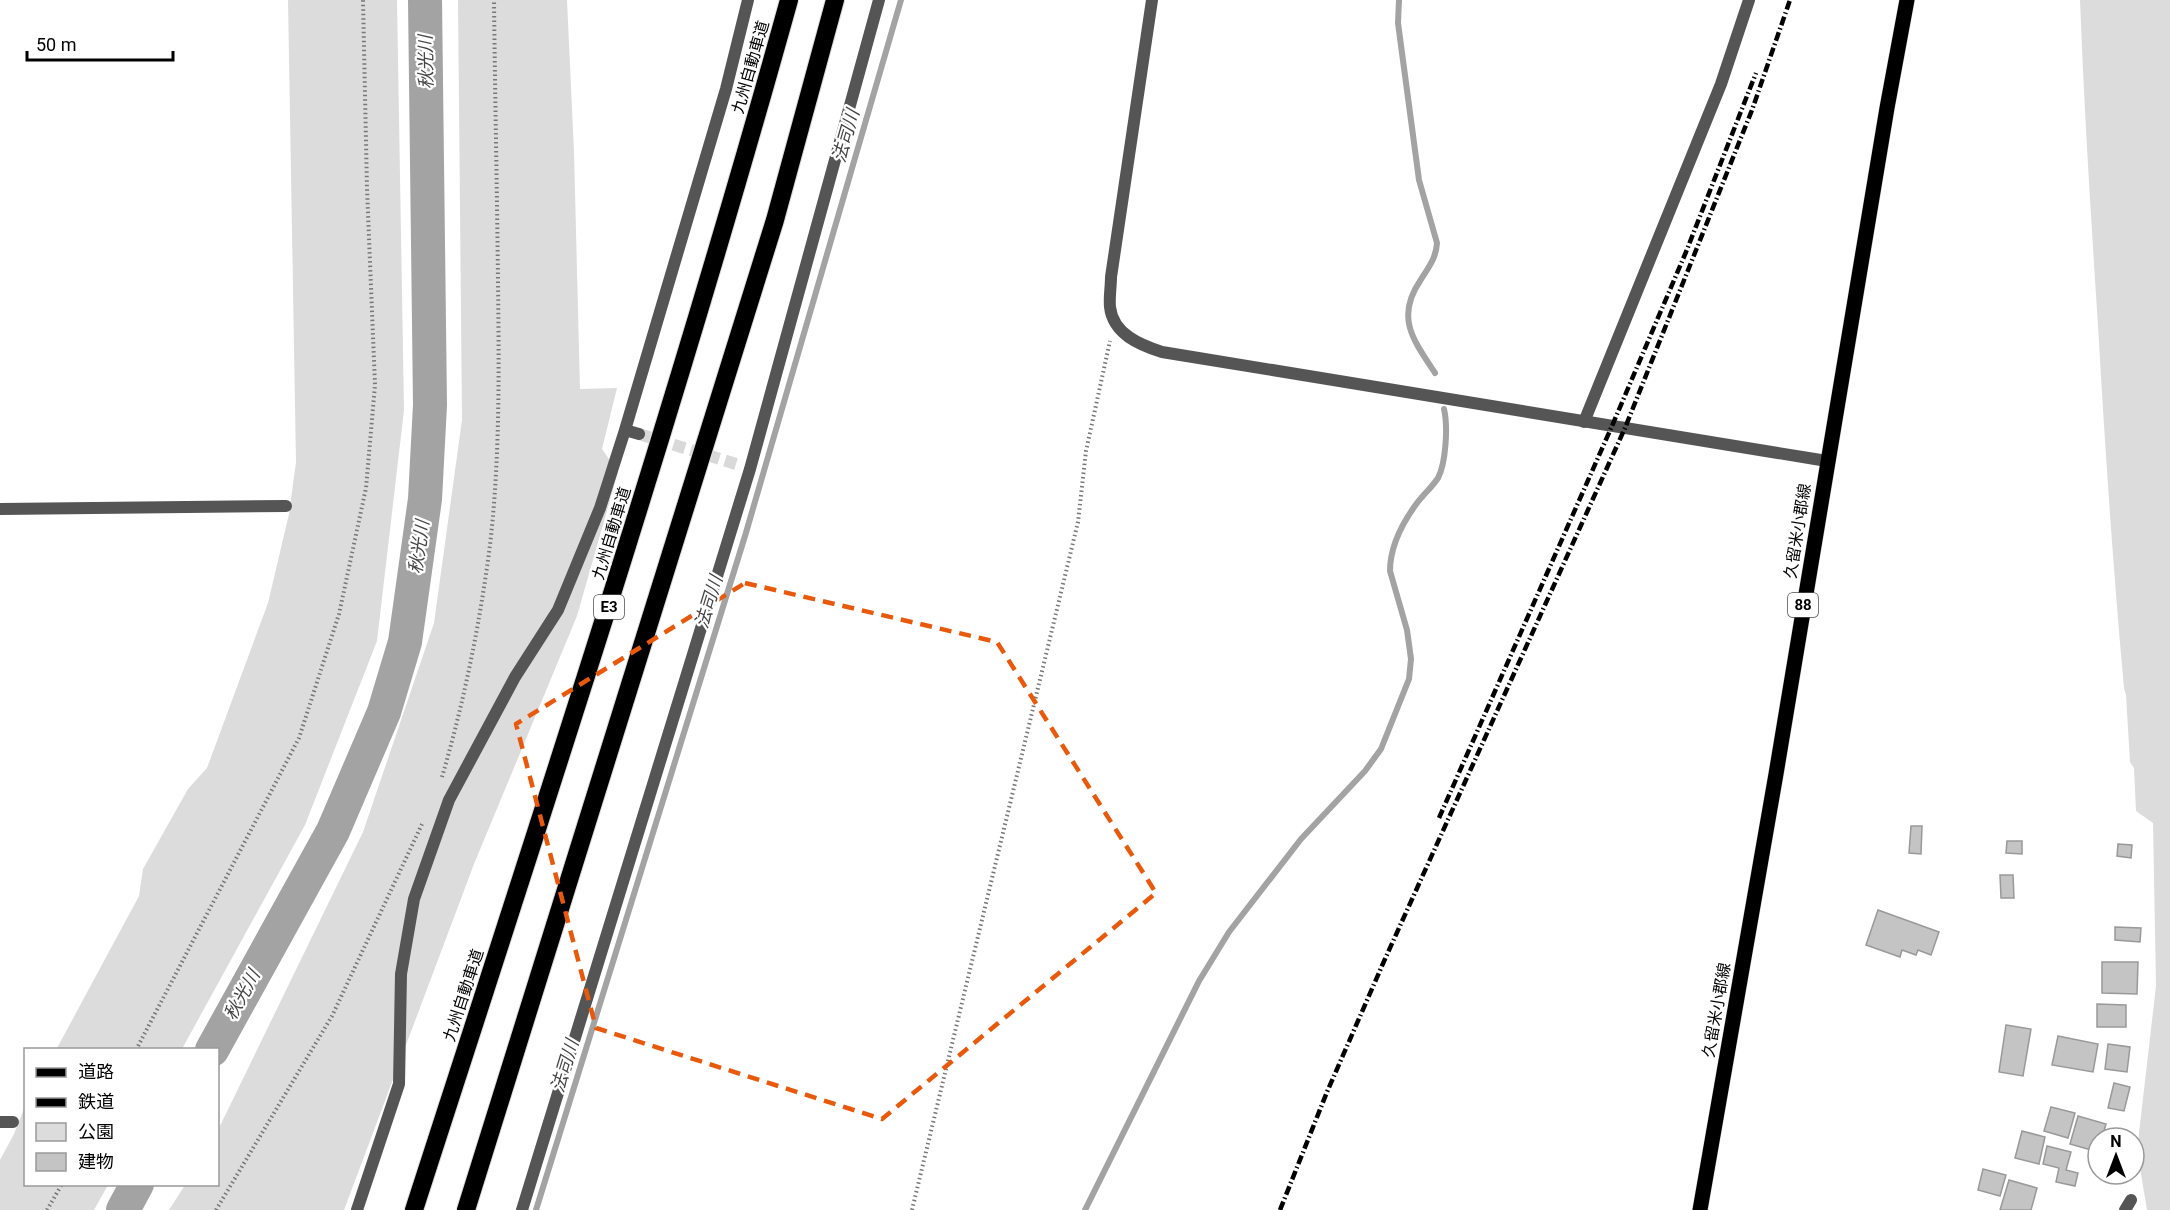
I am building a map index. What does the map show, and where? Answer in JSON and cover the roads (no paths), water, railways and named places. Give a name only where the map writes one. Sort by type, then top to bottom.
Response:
[{"type":"highway","name":"九州自動車道","points":[[414,1210],[612,597],[732,206],[789,0]]},
{"type":"highway","points":[[466,1210],[775,220],[835,0]]},
{"type":"main road","name":"久留米小郡線","points":[[1700,1210],[1907,0]]},
{"type":"street","points":[[357,1210],[399,1084],[401,974],[414,899],[427,857],[449,800],[515,677],[558,610],[600,508],[726,89],[748,0]]},
{"type":"street","points":[[522,1210],[750,469],[879,0]]},
{"type":"street","points":[[1152,0],[1111,277],[1110,307],[1114,323],[1140,345],[1162,352],[1827,461]]},
{"type":"street","points":[[1584,422],[1721,84],[1749,0]]},
{"type":"street","points":[[625,430],[639,434]]},
{"type":"street","points":[[736,465],[750,469]]},
{"type":"street","points":[[0,509],[286,506]]},
{"type":"street","points":[[0,1122],[13,1122]]},
{"type":"waterway","name":"秋光川","points":[[213,1048],[333,831],[384,712],[405,642],[425,499],[430,405],[425,0]]},
{"type":"waterway","name":"法司川","points":[[536,1210],[745,536],[901,0]]},
{"type":"waterway","points":[[1399,0],[1398,23],[1419,180],[1437,243],[1433,259],[1413,294],[1408,318],[1414,340],[1435,373]]},
{"type":"waterway","points":[[1085,1210],[1199,981],[1229,932],[1301,839],[1365,771],[1381,749],[1409,679],[1411,659],[1407,630],[1390,571],[1392,553],[1407,518],[1436,481],[1441,471],[1446,444],[1444,409]]},
{"type":"waterway","name":"秋光川","points":[[123,1210],[136,1186]]},
{"type":"tunnel","points":[[639,434],[736,464]]},
{"type":"railway","points":[[1280,1210],[1327,1092],[1385,959],[1625,428],[1752,110],[1790,0]]},
{"type":"railway","points":[[1439,818],[1612,426],[1686,252],[1756,73]]}]
